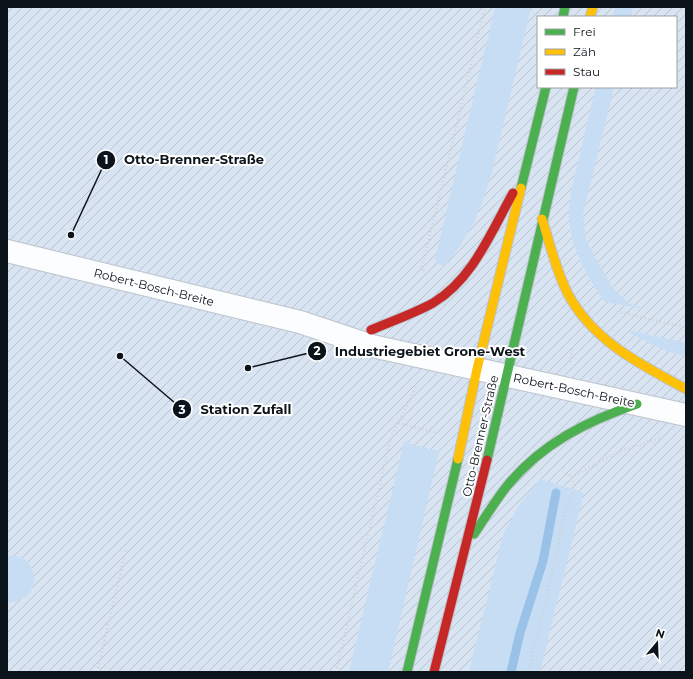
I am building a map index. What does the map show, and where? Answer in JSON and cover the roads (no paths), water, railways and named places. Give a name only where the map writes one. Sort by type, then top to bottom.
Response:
[{"type":"main road","name":"Otto-Brenner-Straße","points":[[407,672],[462,441],[479,362],[546,88]]},
{"type":"main road","name":"Otto-Brenner-Straße","points":[[434,672],[466,547],[542,218],[574,88]]},
{"type":"main road","points":[[371,330],[441,298],[459,280],[477,258],[527,167]]},
{"type":"main road","points":[[542,218],[558,271],[568,293],[581,315],[600,334],[629,358],[686,389]]},
{"type":"main road","points":[[466,547],[506,487],[522,469],[542,452],[585,423],[606,414],[637,404]]},
{"type":"street","name":"Robert-Bosch-Breite","points":[[7,250],[300,322],[372,346],[430,358],[479,362]]},
{"type":"street","name":"Robert-Bosch-Breite","points":[[300,322],[371,330],[479,362],[686,400]]},
{"type":"street","name":"Robert-Bosch-Breite","points":[[508,368],[637,404],[686,415]]},
{"type":"waterway","points":[[511,672],[520,633],[543,561],[556,493]]},
{"type":"place","name":"Otto-Brenner-Straße","points":[[71,235]]},
{"type":"place","name":"Station Zufall","points":[[120,356]]},
{"type":"place","name":"Industriegebiet Grone-West","points":[[248,368]]}]
